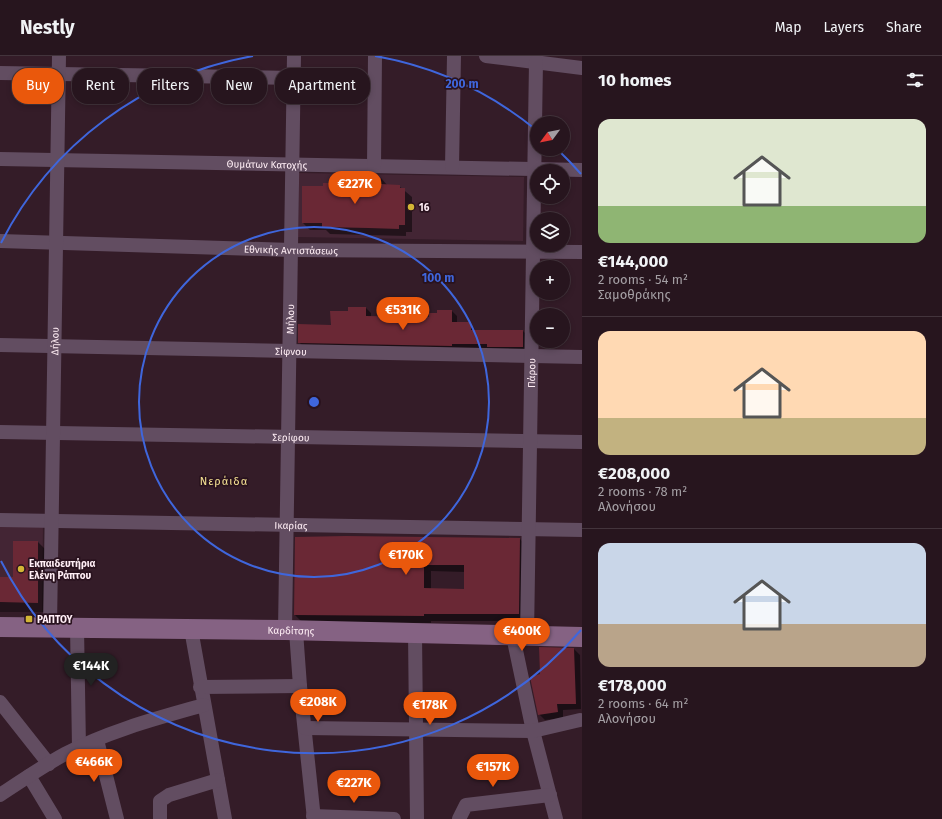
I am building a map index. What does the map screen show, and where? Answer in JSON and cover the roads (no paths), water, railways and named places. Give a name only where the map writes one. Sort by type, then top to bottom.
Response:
[{"type":"main road","name":"Καρδίτσης","points":[[4,630],[50,626],[582,637]]},
{"type":"street","name":"Δήλου","points":[[58,68],[59,56]]},
{"type":"street","name":"Μήλου","points":[[294,56],[294,68]]},
{"type":"street","points":[[374,56],[374,166]]},
{"type":"street","points":[[452,167],[454,56]]},
{"type":"street","points":[[486,56],[582,68]]},
{"type":"street","name":"Πάρου","points":[[534,164],[536,62]]},
{"type":"street","points":[[0,73],[12,73]]},
{"type":"street","points":[[64,74],[275,78]]},
{"type":"street","name":"Δήλου","points":[[50,626],[58,104]]},
{"type":"street","name":"Μήλου","points":[[293,104],[287,525],[291,630],[300,686],[314,817]]},
{"type":"street","name":"Θυμάτων Κατοχής","points":[[0,159],[530,169]]},
{"type":"street","name":"Θυμάτων Κατοχής","points":[[570,170],[582,170]]},
{"type":"street","name":"Εθνικής Αντιστάσεως","points":[[0,241],[291,250],[530,251]]},
{"type":"street","name":"Πάρου","points":[[533,252],[529,529],[520,636],[533,731],[556,819]]},
{"type":"street","name":"Εθνικής Αντιστάσεως","points":[[570,252],[582,252]]},
{"type":"street","name":"Σίφνου","points":[[0,345],[582,357]]},
{"type":"street","name":"Σερίφου","points":[[0,432],[582,442]]},
{"type":"street","name":"Ικαρίας","points":[[0,520],[582,530]]},
{"type":"street","points":[[77,627],[79,748]]},
{"type":"street","points":[[190,629],[225,819]]},
{"type":"street","points":[[415,633],[417,819]]},
{"type":"street","points":[[200,687],[300,686]]},
{"type":"street","points":[[0,702],[49,764]]},
{"type":"street","points":[[0,795],[49,764],[97,740],[157,718],[204,705]]},
{"type":"street","points":[[305,728],[533,731],[580,720]]},
{"type":"street","points":[[97,740],[117,819]]},
{"type":"street","points":[[29,776],[55,819]]},
{"type":"street","points":[[160,819],[160,801],[169,795],[218,780]]},
{"type":"street","points":[[459,819],[466,805],[550,795]]},
{"type":"street","points":[[314,817],[394,819]]},
{"type":"place","name":"16","points":[[411,207]]},
{"type":"place","name":"Εκπαιδευτήρια Ελένη Ράπτου","points":[[21,569]]},
{"type":"place","name":"ΡΑΠΤΟΥ","points":[[29,619]]},
{"type":"district","name":"Νεράιδα","points":[[224,481]]}]
